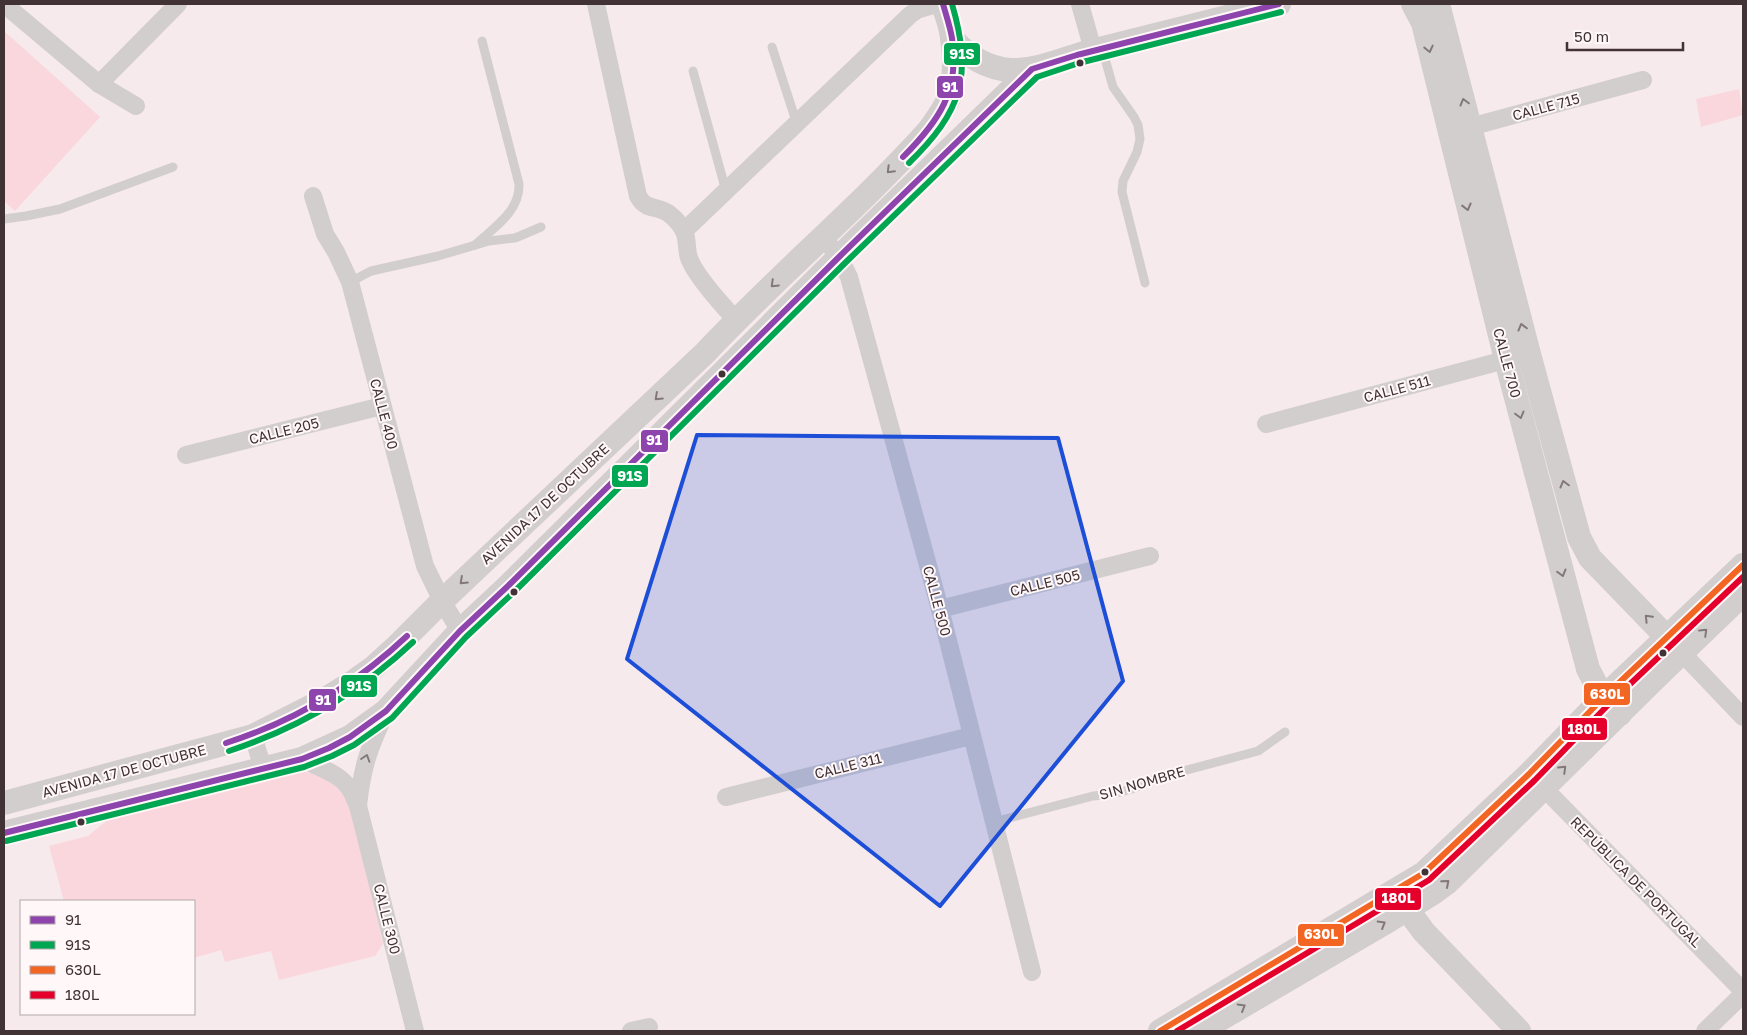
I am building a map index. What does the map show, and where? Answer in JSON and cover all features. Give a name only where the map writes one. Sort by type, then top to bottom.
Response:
[{"type":"main road","name":"AVENIDA 17 DE OCTUBRE","points":[[4,803],[252,736],[324,700],[367,672],[395,648],[442,600],[705,353],[736,320],[916,144],[942,112],[951,86],[953,65],[952,38],[943,4]]},
{"type":"main road","points":[[952,38],[962,50],[980,62],[1010,70],[1032,69],[1098,49],[1280,4]]},
{"type":"main road","name":"CALLE 700","points":[[1413,4],[1423,23],[1460,130],[1529,354],[1579,537],[1590,558],[1675,645]]},
{"type":"main road","name":"CALLE 700","points":[[1438,4],[1460,130],[1506,360],[1588,669],[1603,698],[1620,714]]},
{"type":"main road","points":[[4,833],[302,759],[350,737],[386,711],[460,631],[508,586],[1032,69]]},
{"type":"main road","points":[[1160,1031],[1191,1027],[1400,901],[1424,873],[1620,714],[1743,564]]},
{"type":"main road","points":[[1536,781],[1603,698],[1743,594]]},
{"type":"main road","points":[[1400,901],[1424,932],[1519,1031]]},
{"type":"street","points":[[4,4],[99,84],[136,106]]},
{"type":"street","points":[[99,84],[178,4]]},
{"type":"street","points":[[596,4],[638,196],[642,203],[668,213],[678,222],[687,238],[689,257],[694,267],[736,320]]},
{"type":"street","points":[[684,231],[910,15],[917,10],[937,4]]},
{"type":"street","points":[[1080,4],[1098,49]]},
{"type":"street","name":"CALLE 715","points":[[1460,130],[1643,80]]},
{"type":"street","name":"CALLE 400","points":[[313,196],[325,234],[350,282],[426,566],[442,600],[460,631]]},
{"type":"street","name":"CALLE 500","points":[[823,237],[840,257],[849,277],[940,609],[1032,972]]},
{"type":"street","name":"CALLE 511","points":[[1266,424],[1529,354]]},
{"type":"street","name":"CALLE 205","points":[[186,455],[382,406]]},
{"type":"street","name":"CALLE 505","points":[[940,609],[1150,556]]},
{"type":"street","points":[[1675,645],[1743,717]]},
{"type":"street","points":[[358,806],[360,780],[365,761],[386,711]]},
{"type":"street","points":[[252,736],[263,768]]},
{"type":"street","name":"CALLE 311","points":[[726,797],[971,736]]},
{"type":"street","points":[[302,759],[330,772],[340,779],[349,788],[358,806]]},
{"type":"street","name":"REPÚBLICA DE PORTUGAL","points":[[1536,781],[1743,992]]},
{"type":"street","name":"CALLE 300","points":[[358,806],[416,1031]]},
{"type":"street","points":[[1705,1031],[1743,992]]},
{"type":"street","points":[[631,1031],[649,1027]]},
{"type":"lane","points":[[474,245],[512,210],[518,200],[519,192],[519,184],[482,41]]},
{"type":"lane","points":[[772,47],[794,115],[800,120]]},
{"type":"lane","points":[[1098,49],[1113,87],[1138,125],[1140,139],[1137,152],[1123,181],[1122,192],[1145,283]]},
{"type":"lane","points":[[693,71],[726,191]]},
{"type":"lane","points":[[4,218],[26,216],[60,209],[173,167]]},
{"type":"lane","points":[[350,282],[371,271],[438,256],[489,241],[515,238],[541,227]]},
{"type":"lane","name":"SIN NOMBRE","points":[[994,822],[1093,796],[1104,796],[1147,783],[1157,778],[1258,751],[1285,732]]},
{"type":"highlighted area","points":[[697,435],[1058,438],[1123,681],[940,906],[627,659]]},
{"type":"shaded area","points":[[4,31],[100,117],[15,211],[4,201]]},
{"type":"shaded area","points":[[1739,89],[1743,115],[1701,127],[1696,99]]},
{"type":"shaded area","points":[[294,771],[320,776],[333,784],[350,804],[383,944],[375,956],[279,980],[271,951],[225,962],[221,950],[195,958],[195,900],[64,900],[49,846],[88,836],[111,817]]},
{"type":"transit line","name":"91","points":[[903,157],[916,144],[936,118],[950,89],[954,57],[951,34],[943,4]]},
{"type":"transit line","name":"91S","points":[[909,163],[941,126],[951,109],[958,91],[962,72],[962,52],[952,4]]},
{"type":"transit line","name":"91","points":[[4,833],[302,759],[350,737],[386,711],[460,631],[508,586],[839,257],[1032,69],[1077,55],[1279,4]]},
{"type":"transit line","name":"91S","points":[[6,841],[304,767],[354,745],[392,718],[466,637],[514,592],[845,263],[1037,77],[1079,63],[1281,12]]},
{"type":"transit line","name":"630L","points":[[1160,1031],[1424,873],[1529,774],[1603,698],[1743,565]]},
{"type":"transit line","name":"180L","points":[[1177,1031],[1429,880],[1535,780],[1609,704],[1743,577]]},
{"type":"transit line","name":"91","points":[[226,743],[276,724],[322,700],[366,671],[407,636]]},
{"type":"transit line","name":"91S","points":[[229,751],[280,731],[327,707],[350,693],[413,642]]}]
